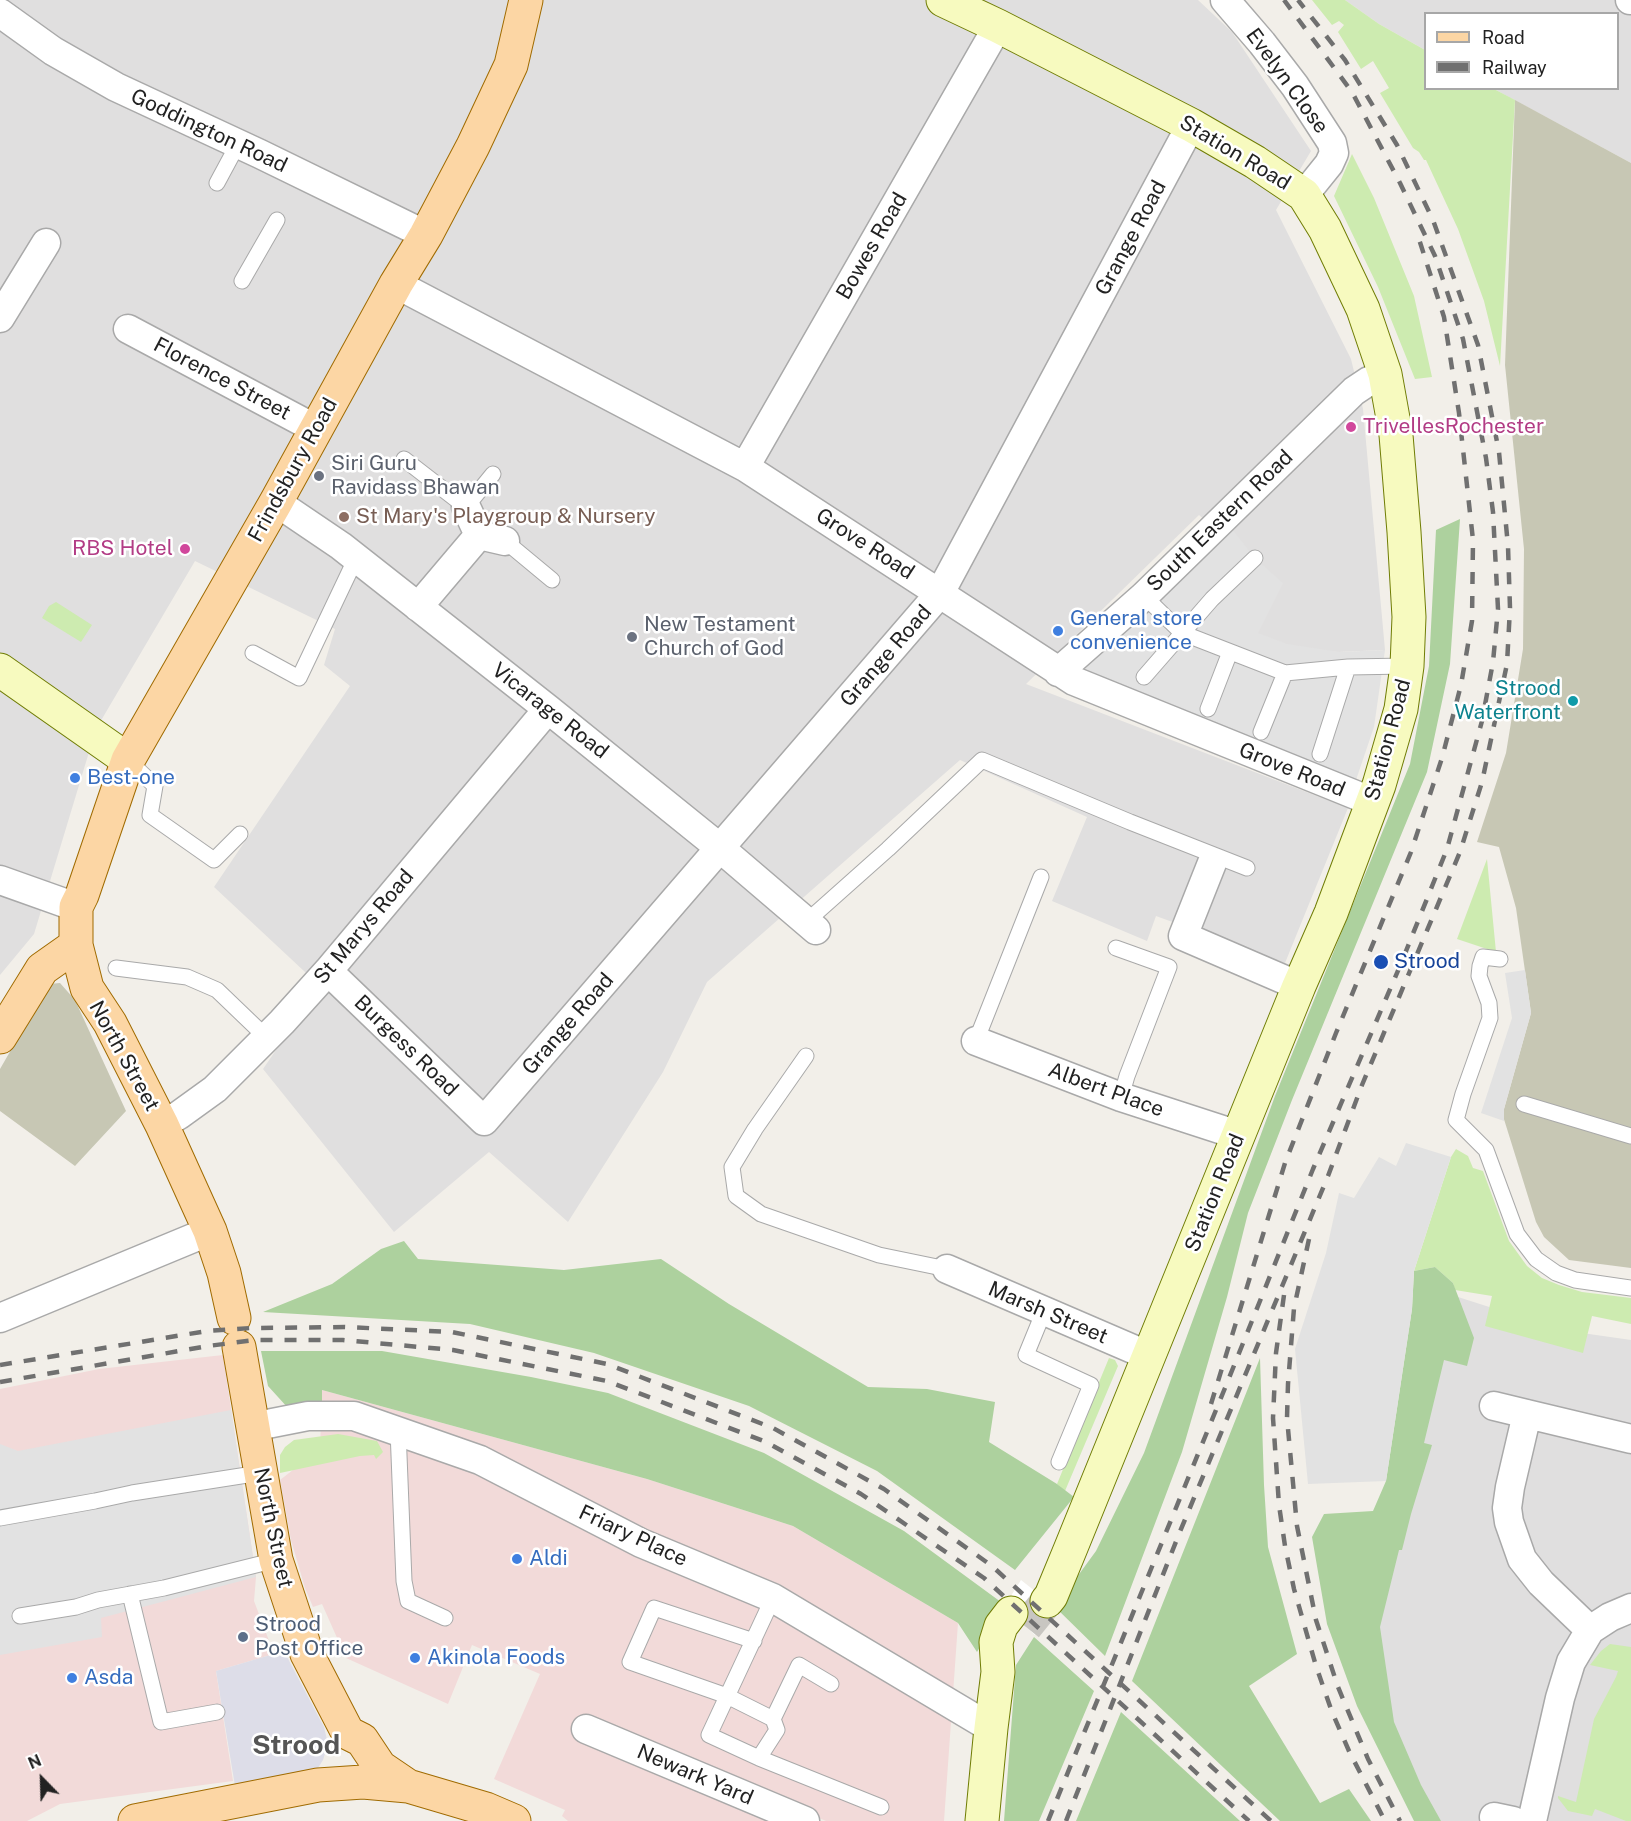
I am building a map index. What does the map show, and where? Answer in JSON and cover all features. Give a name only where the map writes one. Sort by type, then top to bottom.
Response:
[{"type":"main road","name":"Frindsbury Road","points":[[76,945],[76,907],[82,896],[128,760],[276,502],[396,284],[426,235],[473,146],[511,65],[526,0]]},
{"type":"main road","name":"Station Road","points":[[942,0],[998,26],[1191,125],[1255,162],[1304,195],[1325,229],[1364,309],[1385,374],[1400,474],[1409,616],[1407,666],[1400,713],[1373,802],[1331,913],[1299,986],[1070,1550],[1038,1594]]},
{"type":"main road","points":[[0,670],[128,760]]},
{"type":"main road","points":[[0,1037],[42,969],[76,945]]},
{"type":"main road","name":"North Street","points":[[76,945],[87,988],[110,1023],[162,1125],[210,1231],[224,1273],[237,1332],[276,1560],[307,1654],[348,1733],[362,1740],[380,1767],[408,1785]]},
{"type":"main road","points":[[982,1821],[998,1672],[996,1642],[1001,1626],[1018,1620]]},
{"type":"main road","points":[[318,1785],[332,1770],[339,1748],[348,1733]]},
{"type":"main road","points":[[135,1821],[318,1785],[363,1782],[408,1785],[486,1809],[514,1821]]},
{"type":"street","name":"Evelyn Close","points":[[1225,0],[1295,86],[1332,143],[1334,153],[1329,164],[1304,195]]},
{"type":"street","name":"Goddington Road","points":[[0,13],[52,51],[116,87],[238,144],[299,179],[426,235]]},
{"type":"street","name":"Bowes Road","points":[[746,467],[998,26]]},
{"type":"street","name":"Grange Road","points":[[484,1120],[940,593],[1191,125]]},
{"type":"street","points":[[0,318],[46,243]]},
{"type":"street","name":"Grove Road","points":[[396,284],[746,467],[1058,672],[1100,693],[1373,802]]},
{"type":"street","name":"Florence Street","points":[[128,329],[316,429]]},
{"type":"street","name":"South Eastern Road","points":[[1058,672],[1153,606],[1338,406],[1369,381],[1385,374]]},
{"type":"street","name":"Vicarage Road","points":[[276,502],[356,558],[548,709],[720,848],[811,926]]},
{"type":"street","points":[[417,607],[492,538],[466,507]]},
{"type":"street","name":"St Marys Road","points":[[162,1125],[209,1094],[267,1038],[328,971],[548,709]]},
{"type":"street","points":[[1212,863],[1183,936],[1299,986]]},
{"type":"street","points":[[0,880],[76,907]]},
{"type":"street","name":"Burgess Road","points":[[328,971],[484,1120]]},
{"type":"street","name":"Albert Place","points":[[976,1041],[1121,1097],[1238,1136]]},
{"type":"street","points":[[0,1318],[210,1231]]},
{"type":"street","name":"Marsh Street","points":[[947,1269],[1149,1356]]},
{"type":"street","points":[[1491,1406],[1631,1439]]},
{"type":"street","points":[[1527,1414],[1508,1498],[1510,1529],[1522,1559],[1534,1576],[1590,1630]]},
{"type":"street","name":"Friary Place","points":[[252,1427],[308,1416],[354,1416],[480,1460],[641,1543],[773,1598],[991,1728]]},
{"type":"street","points":[[1532,1821],[1566,1677],[1575,1654],[1590,1630],[1610,1617],[1631,1608]]},
{"type":"street","name":"Newark Yard","points":[[586,1729],[805,1821]]},
{"type":"lane","points":[[217,183],[238,144]]},
{"type":"lane","points":[[242,281],[276,220]]},
{"type":"lane","points":[[404,459],[466,507],[493,474]]},
{"type":"lane","points":[[492,538],[552,580]]},
{"type":"lane","points":[[253,653],[299,678],[356,558]]},
{"type":"lane","points":[[1144,677],[1212,600],[1255,558]]},
{"type":"lane","points":[[1153,606],[1182,633],[1285,673],[1348,667],[1407,666]]},
{"type":"lane","points":[[1208,709],[1230,652]]},
{"type":"lane","points":[[1320,754],[1348,667]]},
{"type":"lane","points":[[1261,732],[1285,673]]},
{"type":"lane","points":[[128,760],[155,786],[150,815],[214,860],[240,834]]},
{"type":"lane","points":[[811,926],[982,760],[1247,868]]},
{"type":"lane","points":[[976,1041],[1041,877]]},
{"type":"lane","points":[[1116,948],[1169,968],[1121,1097]]},
{"type":"lane","points":[[1500,959],[1483,957],[1479,968],[1479,977],[1489,1003],[1490,1018],[1456,1120],[1486,1150],[1517,1234],[1540,1263],[1556,1273],[1575,1280],[1631,1288]]},
{"type":"lane","points":[[116,968],[187,977],[217,990],[267,1038]]},
{"type":"lane","points":[[806,1056],[755,1129],[732,1167],[736,1196],[761,1214],[814,1233],[879,1255],[947,1269]]},
{"type":"lane","points":[[1524,1104],[1631,1136]]},
{"type":"lane","points":[[1044,1311],[1026,1355],[1090,1385],[1059,1462]]},
{"type":"lane","points":[[398,1430],[404,1581],[408,1601],[446,1618]]},
{"type":"lane","points":[[3,1517],[95,1502],[132,1492],[260,1473]]},
{"type":"lane","points":[[20,1616],[76,1607],[98,1600],[164,1588],[276,1560]]},
{"type":"lane","points":[[130,1594],[161,1722],[218,1712]]},
{"type":"lane","points":[[773,1598],[709,1735],[759,1758],[881,1807]]},
{"type":"lane","points":[[754,1641],[654,1608],[630,1662],[728,1696],[773,1719],[777,1730],[759,1758]]},
{"type":"lane","points":[[773,1719],[799,1665],[831,1684]]},
{"type":"shaded area","points":[[0,0],[1198,0],[1232,32],[1311,151],[1276,210],[1351,359],[1363,409],[1385,650],[1339,652],[1252,647],[1267,577],[1199,515],[1026,684],[1348,808],[1285,963],[1156,916],[1147,941],[1052,901],[1087,817],[960,760],[707,982],[663,1072],[568,1222],[489,1152],[394,1232],[263,1069],[320,986],[214,887],[350,686],[324,665],[335,629],[195,561],[96,729],[34,934],[0,975]]},
{"type":"shaded area","points":[[1345,0],[1631,0],[1631,163],[1496,90],[1619,90],[1619,12],[1424,12],[1424,49],[1379,24]]},
{"type":"shaded area","name":"Strood Waterfront","points":[[1515,100],[1631,163],[1631,1268],[1569,1260],[1544,1237],[1536,1222],[1503,1116],[1531,1013],[1516,908],[1499,847],[1477,842],[1506,753],[1523,649],[1524,549],[1505,365]]},
{"type":"shaded area","points":[[1232,529],[1255,558],[1283,583],[1258,633],[1287,644],[1339,652],[1385,650],[1374,727],[1356,780],[1080,675],[1088,663]]},
{"type":"shaded area","points":[[1525,970],[1531,1013],[1504,1109],[1504,1121],[1481,1113],[1512,1018],[1505,973]]},
{"type":"shaded area","points":[[60,983],[75,1000],[126,1111],[75,1166],[0,1111],[0,1069],[49,984]]},
{"type":"shaded area","points":[[1406,1143],[1451,1157],[1414,1271],[1412,1309],[1386,1481],[1308,1484],[1295,1349],[1326,1253],[1339,1193],[1354,1198],[1379,1157],[1396,1166]]},
{"type":"shaded area","points":[[1430,1288],[1561,1330],[1631,1340],[1631,1821],[1426,1821],[1398,1766],[1361,1592]]},
{"type":"shaded area","points":[[223,1355],[256,1577],[254,1601],[274,1654],[216,1671],[233,1781],[60,1804],[27,1821],[0,1821],[0,1389],[99,1369]]},
{"type":"shaded area","points":[[322,1390],[647,1479],[793,1526],[958,1623],[944,1821],[826,1821],[635,1737],[623,1760],[661,1769],[780,1821],[568,1821],[562,1816],[565,1810],[494,1779],[540,1674],[472,1645],[448,1704],[346,1658],[322,1604],[313,1607],[291,1540],[280,1480],[320,1449]]},
{"type":"shaded area","points":[[231,1410],[256,1577],[101,1618],[102,1637],[0,1655],[0,1444],[18,1451]]},
{"type":"shaded area","points":[[284,1651],[324,1727],[328,1744],[323,1760],[318,1768],[297,1782],[235,1786],[216,1671]]},
{"type":"green space","points":[[1312,0],[1345,0],[1379,24],[1424,49],[1424,90],[1496,90],[1515,100],[1500,366],[1484,301],[1458,229],[1426,160],[1413,148],[1380,93],[1389,88],[1373,61],[1361,69],[1338,32],[1344,25],[1339,21],[1332,25]]},
{"type":"green space","points":[[1352,154],[1374,198],[1414,296],[1432,377],[1415,379],[1378,287],[1334,196]]},
{"type":"green space","points":[[1460,519],[1450,664],[1427,772],[1248,1213],[1227,1297],[1182,1452],[1105,1656],[1055,1607],[1096,1551],[1144,1453],[1275,1096],[1410,764],[1429,666],[1436,530]]},
{"type":"green space","points":[[56,602],[92,625],[81,642],[42,618],[49,606]]},
{"type":"green space","points":[[1487,859],[1496,952],[1457,939]]},
{"type":"green space","points":[[1456,1149],[1468,1156],[1473,1168],[1483,1171],[1509,1241],[1527,1266],[1542,1278],[1559,1285],[1582,1292],[1631,1298],[1631,1324],[1592,1316],[1583,1353],[1485,1326],[1492,1296],[1455,1290],[1453,1283],[1435,1267],[1414,1271],[1451,1157]]},
{"type":"green space","points":[[404,1241],[418,1259],[564,1270],[661,1259],[729,1304],[868,1387],[927,1389],[995,1402],[989,1442],[1074,1497],[1015,1570],[877,1471],[749,1406],[594,1353],[470,1324],[263,1312],[332,1284],[381,1249]]},
{"type":"green space","points":[[1435,1267],[1453,1283],[1474,1338],[1467,1366],[1444,1360],[1424,1443],[1432,1445],[1402,1550],[1399,1550],[1380,1627],[1394,1722],[1421,1785],[1441,1821],[1414,1821],[1357,1706],[1327,1624],[1312,1537],[1324,1514],[1373,1511],[1386,1481],[1412,1309],[1414,1271]]},
{"type":"green space","points":[[261,1351],[382,1351],[608,1393],[764,1453],[904,1531],[1005,1605],[977,1652],[958,1623],[793,1526],[647,1479],[322,1390],[322,1403],[288,1408],[268,1386]]},
{"type":"green space","points":[[1109,1358],[1115,1360],[1118,1366],[1065,1491],[1057,1484]]},
{"type":"green space","points":[[1260,1358],[1268,1547],[1297,1654],[1249,1686],[1320,1803],[1349,1789],[1371,1821],[1280,1821],[1132,1681]]},
{"type":"green space","points":[[338,1434],[377,1441],[383,1452],[376,1459],[374,1455],[360,1456],[280,1473],[280,1455],[285,1447],[294,1440]]},
{"type":"green space","points":[[1034,1637],[1094,1691],[1039,1821],[1004,1821],[1016,1665]]},
{"type":"green space","points":[[1610,1644],[1631,1647],[1631,1821],[1595,1809],[1592,1816],[1568,1811],[1558,1798],[1558,1796],[1576,1802],[1594,1719],[1618,1671],[1590,1665]]},
{"type":"green space","points":[[1121,1712],[1240,1821],[1076,1821]]},
{"type":"pier","points":[[1021,1580],[1055,1607],[1035,1635],[1004,1607]]},
{"type":"tunnel","points":[[1026,1627],[1047,1601]]},
{"type":"railway","points":[[1048,1821],[1313,1169],[1400,966],[1447,849],[1482,721],[1493,662],[1498,609],[1493,512],[1486,458],[1463,339],[1435,256],[1352,92],[1284,0]]},
{"type":"railway","points":[[1066,1821],[1179,1534],[1328,1176],[1362,1085],[1460,852],[1482,782],[1507,664],[1510,608],[1508,546],[1499,452],[1478,345],[1433,220],[1397,145],[1345,60],[1298,0]]},
{"type":"railway","points":[[1211,1404],[1285,1163],[1411,852],[1442,758],[1461,685],[1472,621],[1473,540],[1459,413],[1444,317],[1418,236]]},
{"type":"railway","points":[[1309,1239],[1294,1308],[1288,1384],[1287,1418],[1297,1526],[1316,1620],[1338,1687],[1368,1759],[1400,1821]]},
{"type":"railway","points":[[1284,1295],[1276,1353],[1273,1418],[1279,1505],[1285,1546],[1294,1589],[1332,1712],[1385,1821]]},
{"type":"railway","points":[[0,1365],[207,1331],[345,1327],[452,1332],[607,1364],[773,1428],[884,1489],[992,1566],[1271,1821]]},
{"type":"railway","points":[[0,1382],[255,1340],[343,1340],[453,1350],[607,1381],[766,1442],[861,1494],[984,1578],[1249,1821]]},
{"type":"place","name":"TrivellesRochester","points":[[1351,427]]},
{"type":"place","name":"Siri Guru Ravidass Bhawan","points":[[319,476]]},
{"type":"place","name":"St Mary's Playgroup & Nursery","points":[[344,517]]},
{"type":"place","name":"RBS Hotel","points":[[185,549]]},
{"type":"place","name":"General store convenience","points":[[1058,631]]},
{"type":"place","name":"New Testament Church of God","points":[[632,637]]},
{"type":"place","name":"Strood Waterfront","points":[[1573,701]]},
{"type":"place","name":"Best-one","points":[[75,778]]},
{"type":"place","name":"Strood","points":[[1381,962]]},
{"type":"place","name":"Aldi","points":[[517,1559]]},
{"type":"place","name":"Strood Post Office","points":[[243,1637]]},
{"type":"place","name":"Akinola Foods","points":[[415,1658]]},
{"type":"place","name":"Asda","points":[[72,1678]]},
{"type":"district","name":"Strood","points":[[296,1746]]}]
